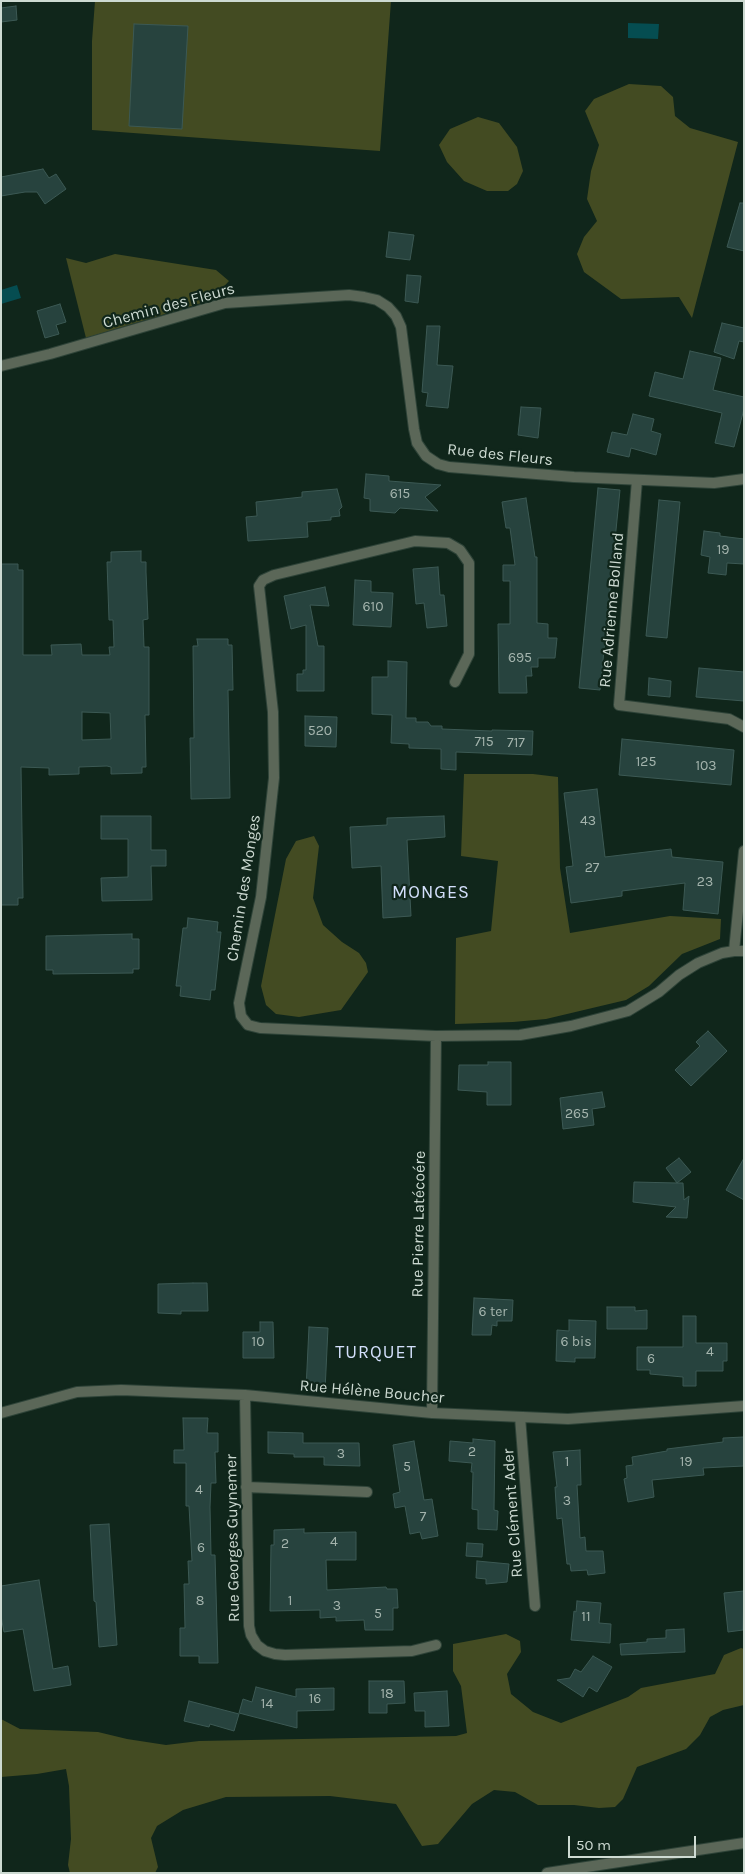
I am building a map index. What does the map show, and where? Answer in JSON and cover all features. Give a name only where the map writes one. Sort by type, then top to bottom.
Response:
[{"type":"street","name":"Chemin des Fleurs","points":[[1,366],[50,354],[226,303],[349,295],[377,300]]},
{"type":"street","name":"Rue des Fleurs","points":[[377,300],[388,307],[396,316],[401,328],[417,444],[426,456],[438,464],[449,467],[574,477],[714,483],[744,479]]},
{"type":"street","name":"Rue Adrienne Bolland","points":[[637,480],[619,705],[728,719],[744,727]]},
{"type":"street","name":"Chemin des Monges","points":[[455,682],[469,654],[469,563],[460,550],[448,543],[415,541],[274,575],[264,580],[259,586],[273,712],[274,778],[261,897],[239,1003],[241,1016],[248,1025],[260,1028],[436,1036],[520,1035],[571,1026],[628,1011],[698,963],[709,958],[739,951]]},
{"type":"street","points":[[739,951],[744,851]]},
{"type":"street","name":"Rue Pierre Latécoére","points":[[432,1412],[436,1036]]},
{"type":"street","name":"Rue Hélène Boucher","points":[[1,1413],[78,1392],[121,1390],[245,1396],[432,1412],[568,1419],[744,1406]]},
{"type":"street","name":"Rue Georges Guynemer","points":[[245,1396],[248,1626],[257,1645],[265,1651],[285,1655],[412,1651],[436,1645]]},
{"type":"street","name":"Rue Clément Ader","points":[[520,1416],[535,1606]]},
{"type":"street","points":[[246,1487],[367,1492]]},
{"type":"street","points":[[547,1873],[744,1843]]},
{"type":"green space","points":[[95,1],[391,1],[380,151],[92,130],[92,41]]},
{"type":"green space","points":[[629,84],[661,86],[673,97],[675,116],[690,128],[738,142],[692,318],[679,297],[621,299],[584,272],[577,254],[584,237],[597,221],[587,199],[591,171],[599,145],[585,111],[594,99]]},
{"type":"green space","points":[[478,117],[499,123],[517,147],[523,171],[517,184],[508,191],[487,191],[464,181],[447,162],[439,145],[450,129]]},
{"type":"green space","points":[[115,254],[216,270],[229,281],[211,300],[86,338],[66,258],[86,263]]},
{"type":"green space","points":[[464,774],[533,774],[558,777],[560,868],[570,933],[670,916],[721,919],[720,939],[682,954],[649,986],[626,1000],[546,1019],[455,1024],[456,938],[491,931],[498,861],[461,856]]},
{"type":"green space","points":[[314,836],[319,846],[313,898],[323,925],[342,942],[359,953],[366,963],[368,972],[341,1010],[299,1017],[276,1014],[266,1005],[261,986],[286,859],[296,841]]},
{"type":"green space","points":[[506,1634],[520,1641],[521,1652],[507,1674],[511,1694],[533,1712],[561,1723],[628,1697],[641,1688],[715,1674],[724,1655],[741,1648],[744,1649],[744,1705],[723,1710],[710,1717],[700,1735],[686,1749],[637,1767],[623,1799],[615,1807],[538,1805],[515,1792],[494,1790],[472,1804],[438,1844],[422,1846],[396,1804],[330,1796],[226,1797],[183,1810],[157,1826],[151,1838],[158,1867],[155,1873],[70,1873],[68,1865],[71,1839],[69,1786],[66,1769],[1,1777],[1,1719],[20,1729],[98,1732],[166,1745],[199,1741],[456,1736],[467,1733],[461,1686],[453,1671],[453,1644]]},
{"type":"water","points":[[628,23],[659,24],[658,39],[628,38]]},
{"type":"water","points":[[17,285],[21,298],[1,304],[1,290]]},
{"type":"building","points":[[16,6],[17,20],[1,22],[1,8]]},
{"type":"building","points":[[134,24],[188,26],[182,129],[129,126]]},
{"type":"building","points":[[43,169],[49,178],[56,174],[66,189],[45,204],[37,192],[1,196],[1,177]]},
{"type":"building","points":[[740,203],[744,203],[744,251],[727,247]]},
{"type":"building","points":[[389,232],[414,235],[410,260],[386,257]]},
{"type":"building","points":[[407,275],[421,276],[418,303],[405,301]]},
{"type":"building","points":[[60,304],[66,322],[56,325],[59,334],[45,338],[37,311]]},
{"type":"building","points":[[722,323],[744,328],[744,342],[739,341],[734,359],[714,352]]},
{"type":"building","points":[[427,326],[440,326],[437,365],[453,366],[448,408],[426,406],[428,393],[422,392]]},
{"type":"building","points":[[690,351],[721,358],[713,390],[744,397],[744,409],[734,447],[715,443],[722,413],[649,396],[655,372],[683,379]]},
{"type":"building","points":[[521,407],[541,408],[538,438],[518,435]]},
{"type":"building","points":[[633,414],[654,419],[651,431],[661,434],[656,455],[631,448],[629,457],[607,452],[612,432],[627,435]]},
{"type":"building","points":[[366,474],[389,476],[389,481],[441,485],[425,497],[438,511],[400,508],[395,513],[370,511],[370,499],[364,498]]},
{"type":"building","points":[[598,488],[620,490],[600,690],[579,688]]},
{"type":"building","points":[[337,489],[342,507],[339,510],[340,516],[331,517],[331,520],[307,522],[308,537],[248,541],[246,517],[257,516],[256,502],[302,497],[302,492]]},
{"type":"building","points":[[526,498],[535,557],[537,557],[537,623],[548,624],[548,638],[557,638],[555,658],[538,658],[538,667],[531,667],[532,676],[526,676],[527,693],[499,693],[498,624],[510,624],[510,581],[503,581],[503,565],[515,565],[510,528],[506,528],[502,502]]},
{"type":"building","points":[[659,500],[680,502],[667,638],[646,636]]},
{"type":"building","points":[[704,531],[720,533],[720,536],[744,539],[744,564],[727,563],[726,575],[708,573],[710,557],[701,555]]},
{"type":"building","points":[[141,551],[141,562],[146,562],[148,619],[143,620],[144,647],[149,647],[149,715],[145,715],[146,767],[142,767],[142,773],[111,774],[111,767],[107,766],[79,767],[79,774],[49,775],[49,768],[21,767],[23,898],[18,898],[18,905],[1,905],[1,564],[18,564],[18,570],[23,570],[23,655],[52,655],[51,645],[81,644],[82,655],[110,655],[109,647],[114,647],[113,620],[109,620],[107,562],[111,562],[111,552]],"holes":[[[82,712],[110,713],[111,739],[82,740]]]},
{"type":"building","points":[[438,567],[440,595],[444,595],[447,626],[427,628],[424,603],[416,604],[413,569]]},
{"type":"building","points":[[355,580],[371,581],[371,592],[393,593],[391,627],[353,625]]},
{"type":"building","points":[[325,587],[329,606],[310,605],[318,646],[324,646],[324,691],[297,691],[297,674],[303,674],[303,670],[306,670],[306,625],[291,629],[284,596]]},
{"type":"building","points":[[197,639],[228,639],[228,645],[232,645],[233,690],[228,690],[230,798],[191,799],[190,738],[194,738],[193,646],[198,646]]},
{"type":"building","points":[[388,661],[407,662],[406,718],[416,718],[416,722],[428,722],[431,726],[442,726],[442,729],[533,731],[532,755],[456,752],[456,770],[441,769],[441,749],[409,748],[409,744],[391,743],[392,715],[372,714],[372,677],[388,677]]},
{"type":"building","points":[[699,668],[744,672],[744,701],[696,697]]},
{"type":"building","points":[[649,678],[671,681],[670,697],[648,695]]},
{"type":"building","points":[[305,716],[337,717],[336,747],[305,746]]},
{"type":"building","points":[[622,739],[734,750],[731,785],[619,775]]},
{"type":"building","points":[[597,789],[605,857],[671,849],[672,857],[723,862],[718,914],[683,910],[685,883],[622,891],[622,896],[571,903],[566,867],[573,866],[564,793]]},
{"type":"building","points":[[101,816],[151,816],[151,850],[166,850],[166,866],[151,866],[152,900],[102,901],[101,878],[128,877],[128,839],[101,839]]},
{"type":"building","points":[[444,816],[445,837],[407,840],[411,916],[383,918],[381,866],[352,868],[350,827],[387,825],[387,818]]},
{"type":"building","points":[[188,918],[218,922],[217,932],[221,932],[215,990],[211,990],[210,1000],[180,996],[181,986],[176,986],[183,928],[187,928]]},
{"type":"building","points":[[132,934],[132,939],[139,939],[139,969],[133,969],[133,973],[53,974],[53,970],[46,970],[46,936]]},
{"type":"building","points":[[708,1031],[727,1051],[691,1086],[675,1070],[700,1046],[696,1042]]},
{"type":"building","points":[[488,1062],[511,1062],[511,1105],[487,1105],[487,1092],[458,1090],[459,1065],[488,1065]]},
{"type":"building","points":[[602,1092],[605,1107],[592,1109],[594,1125],[563,1129],[560,1098]]},
{"type":"building","points":[[679,1158],[691,1172],[677,1183],[666,1168]]},
{"type":"building","points":[[744,1158],[744,1200],[726,1190]]},
{"type":"building","points":[[634,1182],[683,1183],[684,1200],[689,1196],[687,1218],[666,1217],[676,1207],[633,1202]]},
{"type":"building","points":[[207,1283],[208,1311],[181,1311],[181,1314],[158,1313],[158,1284]]},
{"type":"building","points":[[474,1298],[513,1300],[512,1321],[497,1321],[497,1326],[492,1325],[491,1335],[472,1335]]},
{"type":"building","points":[[607,1307],[635,1307],[635,1311],[647,1310],[647,1329],[607,1329]]},
{"type":"building","points":[[683,1316],[696,1316],[696,1343],[727,1343],[727,1361],[723,1361],[723,1371],[696,1371],[696,1386],[683,1386],[683,1377],[650,1374],[650,1370],[637,1370],[637,1347],[683,1347]]},
{"type":"building","points":[[569,1320],[596,1321],[595,1358],[575,1358],[575,1362],[556,1361],[557,1330],[569,1331]]},
{"type":"building","points":[[260,1322],[273,1322],[274,1358],[243,1358],[243,1332],[260,1332]]},
{"type":"building","points":[[309,1327],[328,1328],[325,1391],[306,1389]]},
{"type":"building","points":[[183,1418],[208,1418],[207,1433],[218,1433],[218,1452],[215,1452],[216,1483],[211,1483],[210,1507],[211,1555],[215,1555],[218,1663],[199,1663],[199,1656],[180,1656],[180,1628],[185,1628],[184,1584],[189,1584],[188,1561],[192,1561],[189,1506],[186,1506],[186,1463],[174,1463],[174,1450],[184,1450]]},
{"type":"building","points":[[268,1432],[303,1433],[303,1443],[359,1443],[360,1466],[324,1465],[324,1457],[294,1457],[294,1454],[268,1453]]},
{"type":"building","points":[[744,1437],[744,1466],[703,1468],[704,1475],[652,1480],[654,1497],[628,1502],[624,1479],[627,1478],[626,1466],[633,1465],[632,1457],[667,1451],[667,1449],[723,1442],[723,1438]]},
{"type":"building","points":[[473,1439],[495,1441],[494,1510],[498,1511],[497,1530],[478,1529],[478,1510],[472,1509],[472,1463],[449,1461],[450,1441],[473,1443]]},
{"type":"building","points":[[414,1441],[424,1500],[432,1499],[438,1536],[422,1539],[420,1532],[410,1534],[405,1506],[395,1508],[393,1494],[400,1492],[393,1445]]},
{"type":"building","points":[[580,1450],[581,1485],[577,1485],[580,1538],[585,1537],[586,1551],[603,1551],[605,1573],[588,1575],[587,1570],[571,1571],[570,1564],[567,1564],[562,1518],[557,1519],[555,1487],[557,1487],[553,1452]]},
{"type":"building","points":[[109,1524],[117,1645],[99,1647],[96,1602],[94,1601],[90,1525]]},
{"type":"building","points":[[304,1529],[304,1533],[356,1532],[356,1560],[326,1560],[327,1590],[386,1587],[387,1589],[397,1589],[398,1608],[393,1608],[393,1630],[365,1630],[364,1620],[336,1621],[336,1617],[320,1618],[320,1610],[270,1611],[271,1545],[274,1545],[274,1530]]},
{"type":"building","points":[[467,1543],[483,1544],[482,1557],[466,1556]]},
{"type":"building","points":[[477,1561],[509,1564],[507,1582],[486,1584],[486,1579],[476,1578]]},
{"type":"building","points":[[39,1580],[53,1669],[68,1666],[71,1685],[34,1691],[23,1629],[4,1632],[1,1616],[1,1586]]},
{"type":"building","points":[[744,1591],[743,1630],[728,1632],[724,1593]]},
{"type":"building","points":[[577,1601],[601,1603],[599,1623],[611,1624],[610,1643],[571,1640]]},
{"type":"building","points":[[684,1629],[685,1652],[621,1655],[620,1644],[647,1642],[647,1639],[666,1638],[666,1630]]},
{"type":"building","points":[[593,1656],[612,1667],[597,1692],[589,1687],[583,1697],[557,1680],[570,1678],[575,1669],[581,1672]]},
{"type":"building","points":[[369,1681],[404,1681],[405,1703],[387,1704],[387,1713],[369,1713]]},
{"type":"building","points":[[256,1687],[296,1697],[296,1689],[334,1688],[334,1710],[297,1711],[297,1728],[239,1713],[243,1699],[252,1702]]},
{"type":"building","points":[[447,1691],[449,1726],[425,1727],[425,1711],[415,1711],[414,1693]]},
{"type":"building","points":[[189,1701],[239,1714],[234,1731],[210,1724],[209,1727],[184,1721]]},
{"type":"district","name":"MONGES","points":[[431,893]]},
{"type":"district","name":"TURQUET","points":[[376,1353]]}]
